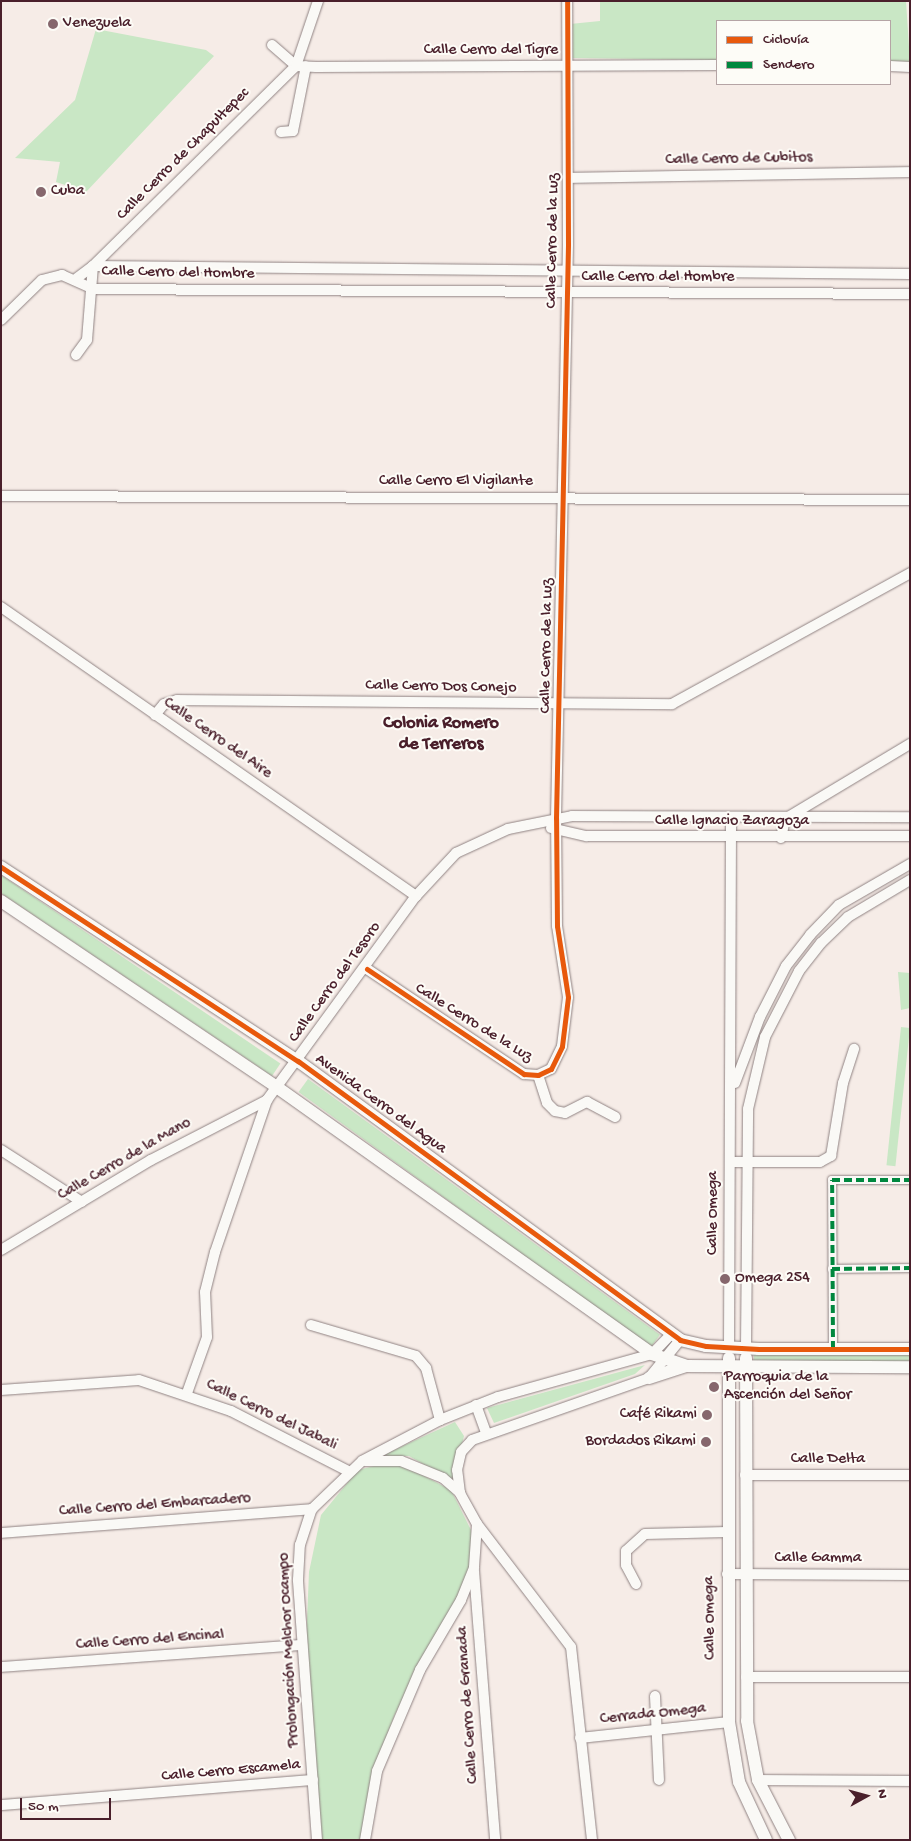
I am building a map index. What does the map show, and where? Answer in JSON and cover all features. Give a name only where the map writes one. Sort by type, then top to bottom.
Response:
[{"type":"street","points":[[280,132],[293,131],[301,66],[318,1]]},
{"type":"street","name":"Calle Cerro de la Luz","points":[[366,969],[524,1074],[538,1075],[551,1069],[562,1046],[568,997],[557,926],[556,818],[560,704],[567,272],[567,1]]},
{"type":"street","points":[[272,45],[301,66]]},
{"type":"street","name":"Calle Cerro del Tigre","points":[[301,66],[716,65]]},
{"type":"street","name":"Calle Cerro de Chapultepec","points":[[93,266],[301,66]]},
{"type":"street","points":[[891,66],[910,66]]},
{"type":"street","name":"Calle Cerro de Cubitos","points":[[568,178],[910,172]]},
{"type":"street","points":[[76,355],[87,340],[94,289],[93,266]]},
{"type":"street","name":"Calle Cerro del Hombre","points":[[910,274],[93,266],[77,278],[94,289],[910,294]]},
{"type":"street","points":[[1,320],[42,280],[62,276],[77,278]]},
{"type":"street","name":"Calle Cerro El Vigilante","points":[[1,496],[910,500]]},
{"type":"street","name":"Calle Cerro Dos Conejo","points":[[155,715],[164,704],[177,700],[672,704],[910,573]]},
{"type":"street","name":"Calle Cerro del Aire","points":[[1,608],[416,896]]},
{"type":"street","points":[[781,838],[784,818],[910,744]]},
{"type":"street","name":"Calle Ignacio Zaragoza","points":[[556,818],[910,817]]},
{"type":"street","name":"Calle Cerro del Tesoro","points":[[187,1393],[207,1337],[205,1292],[215,1252],[267,1100],[278,1088],[366,969],[416,896],[456,853],[476,840],[556,818]]},
{"type":"street","name":"Calle Omega","points":[[731,818],[732,1094],[727,1532],[729,1722],[739,1782],[766,1840]]},
{"type":"street","points":[[535,824],[556,830]]},
{"type":"street","name":"Calle Ignacio Zaragoza","points":[[556,830],[587,836],[731,838],[910,836]]},
{"type":"street","points":[[732,1094],[751,1034],[786,966],[839,905],[907,865],[910,879]]},
{"type":"street","name":"Avenida Cerro del Agua","points":[[1,867],[298,1061],[676,1337],[729,1348],[910,1349]]},
{"type":"street","name":"Calle Omega","points":[[789,1840],[758,1780],[747,1721],[746,1348],[748,1109],[756,1064],[765,1037],[799,971],[848,917],[910,879]]},
{"type":"street","points":[[1,901],[278,1088],[657,1357],[686,1366],[910,1367]]},
{"type":"street","points":[[730,1162],[820,1162],[833,1151],[840,1098],[854,1049]]},
{"type":"street","points":[[538,1075],[547,1103],[555,1111],[565,1113],[587,1102],[615,1116]]},
{"type":"street","name":"Calle Cerro de la Mano","points":[[1,1250],[82,1202],[267,1100]]},
{"type":"street","points":[[1,1150],[82,1202]]},
{"type":"street","points":[[833,1349],[832,1180],[910,1180]]},
{"type":"street","points":[[832,1268],[910,1268]]},
{"type":"street","points":[[312,1325],[416,1356],[426,1368],[440,1420]]},
{"type":"street","points":[[649,1378],[657,1357],[676,1337]]},
{"type":"street","name":"Prolongación Melchor Ocampo","points":[[317,1840],[302,1645],[300,1545],[312,1509],[348,1471],[362,1461],[440,1420],[476,1405],[657,1357]]},
{"type":"street","points":[[592,1840],[571,1647],[477,1524],[460,1493],[456,1470],[462,1452],[486,1433],[686,1366]]},
{"type":"street","name":"Calle Cerro del Jabali","points":[[1,1390],[105,1379],[139,1380],[187,1393],[348,1471]]},
{"type":"street","points":[[476,1405],[486,1433]]},
{"type":"street","points":[[362,1461],[401,1460],[442,1478],[460,1493]]},
{"type":"street","name":"Calle Delta","points":[[746,1474],[910,1475]]},
{"type":"street","name":"Calle Cerro del Embarcadero","points":[[1,1533],[312,1509]]},
{"type":"street","points":[[365,1840],[376,1771],[391,1730],[474,1567],[477,1524]]},
{"type":"street","points":[[636,1584],[626,1564],[626,1551],[645,1534],[727,1532]]},
{"type":"street","name":"Calle Cerro de Granada","points":[[474,1567],[495,1840]]},
{"type":"street","name":"Calle Gamma","points":[[727,1574],[910,1575]]},
{"type":"street","name":"Calle Cerro del Encinal","points":[[1,1667],[302,1645]]},
{"type":"street","points":[[746,1676],[910,1677]]},
{"type":"street","points":[[655,1696],[659,1780]]},
{"type":"street","name":"Cerrada Omega","points":[[580,1738],[656,1727],[729,1722]]},
{"type":"street","name":"Calle Cerro Escamela","points":[[1,1805],[313,1780]]},
{"type":"street","points":[[758,1780],[910,1781]]},
{"type":"green space","points":[[600,1],[906,1],[910,62],[891,62],[891,20],[716,20],[716,60],[572,58],[570,24],[600,21]]},
{"type":"green space","points":[[96,29],[206,50],[214,56],[86,192],[56,182],[60,162],[15,158],[75,100]]},
{"type":"green space","points":[[1,875],[280,1063],[272,1076],[1,893]]},
{"type":"green space","points":[[898,972],[910,973],[910,1008],[901,1010]]},
{"type":"green space","points":[[901,1027],[910,1028],[895,1166],[886,1165]]},
{"type":"green space","points":[[308,1079],[660,1335],[651,1348],[299,1092]]},
{"type":"green space","points":[[754,1353],[910,1353],[910,1361],[754,1361]]},
{"type":"green space","points":[[645,1365],[635,1374],[494,1423],[487,1408]]},
{"type":"green space","points":[[455,1422],[464,1436],[453,1481],[409,1456],[381,1456]]},
{"type":"green space","points":[[386,1463],[403,1465],[451,1490],[474,1536],[470,1567],[450,1616],[395,1714],[374,1772],[363,1840],[322,1840],[306,1645],[309,1572],[321,1515],[358,1470]]},
{"type":"marked path","points":[[833,1349],[832,1180],[910,1180]]},
{"type":"marked path","points":[[832,1269],[910,1268]]},
{"type":"cycle path","points":[[367,969],[524,1074],[538,1075],[551,1069],[562,1046],[568,997],[557,926],[556,818],[568,244],[567,1]]},
{"type":"cycle path","points":[[1,867],[298,1061],[680,1340],[706,1346],[759,1349],[910,1349]]},
{"type":"place","name":"Venezuela","points":[[53,24]]},
{"type":"place","name":"Cuba","points":[[41,192]]},
{"type":"place","name":"Omega 254","points":[[725,1279]]},
{"type":"place","name":"Parroquia de la Ascención del Señor","points":[[714,1387]]},
{"type":"place","name":"Café Rikami","points":[[707,1415]]},
{"type":"place","name":"Bordados Rikami","points":[[706,1442]]},
{"type":"district","name":"Colonia Romero de Terreros","points":[[441,735]]}]
